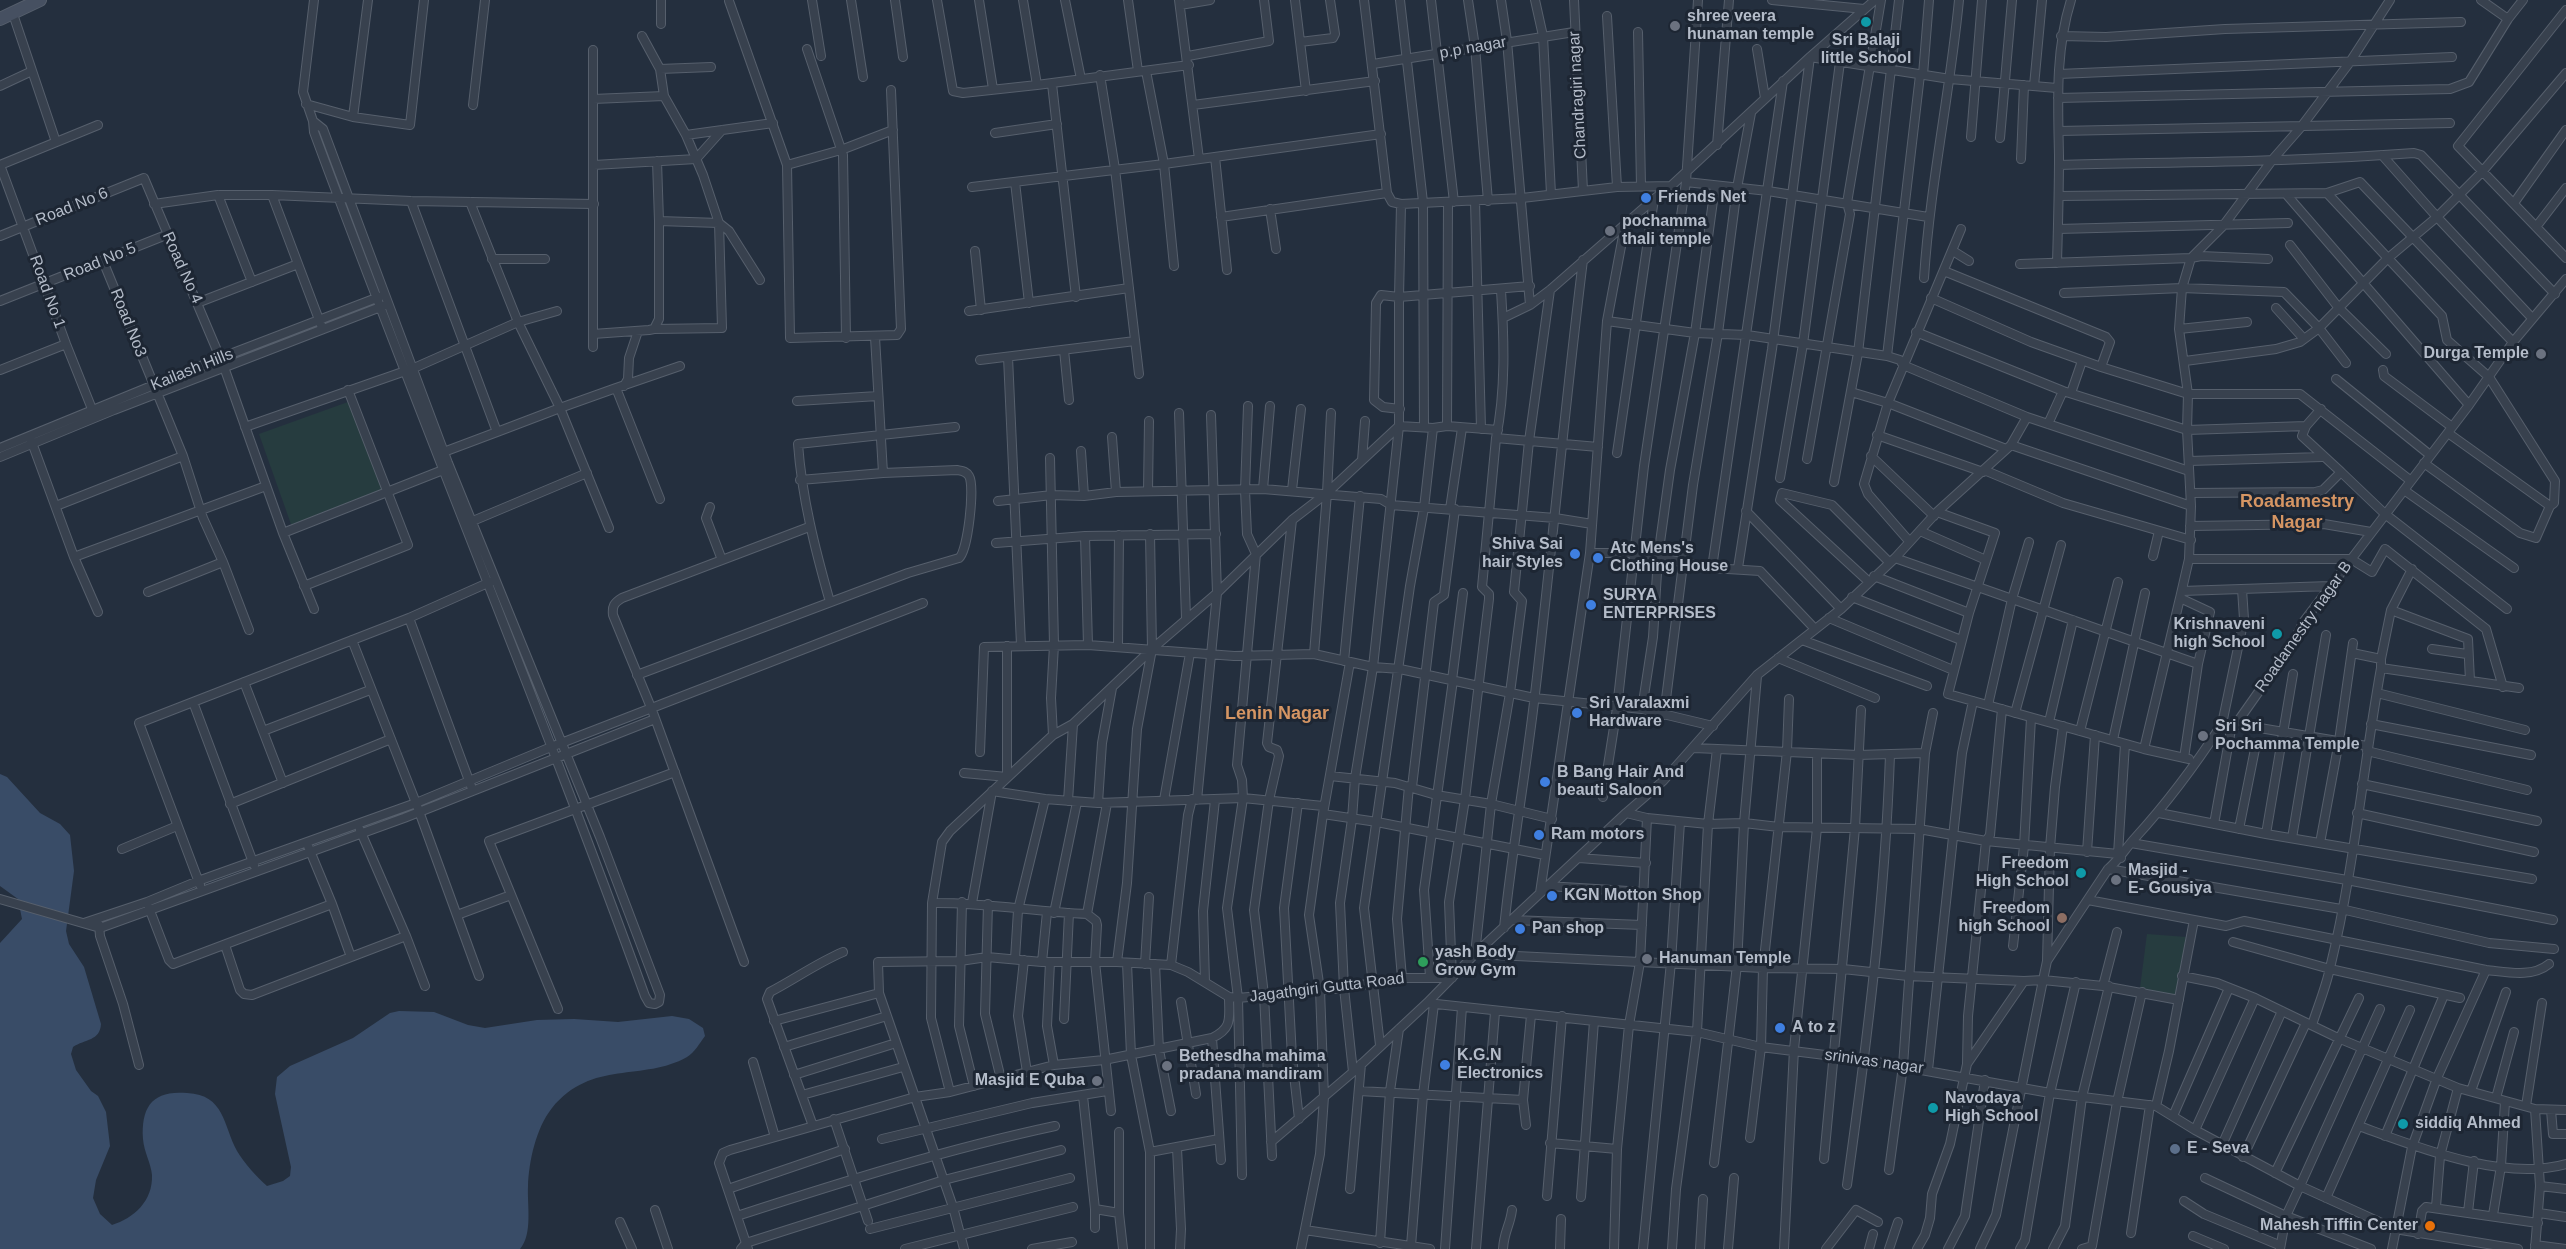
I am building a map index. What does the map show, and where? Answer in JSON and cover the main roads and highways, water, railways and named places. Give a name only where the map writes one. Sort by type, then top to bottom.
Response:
[{"type":"main road","points":[[0,19],[40,0]]},
{"type":"water","points":[[0,774],[7,777],[40,813],[60,824],[70,835],[74,871],[66,931],[69,944],[84,967],[101,1024],[95,1037],[73,1047],[71,1054],[76,1070],[91,1091],[98,1096],[106,1112],[110,1146],[96,1180],[93,1198],[100,1214],[112,1225],[135,1213],[149,1193],[152,1175],[144,1144],[143,1127],[144,1117],[151,1103],[166,1094],[175,1093],[199,1095],[209,1099],[221,1113],[237,1151],[255,1174],[267,1186],[283,1181],[290,1176],[291,1167],[275,1094],[277,1077],[290,1066],[353,1038],[390,1013],[434,1012],[468,1025],[485,1028],[537,1020],[574,1019],[618,1022],[672,1016],[689,1019],[703,1028],[705,1036],[687,1057],[653,1069],[601,1077],[584,1083],[567,1093],[552,1108],[542,1125],[532,1156],[528,1186],[527,1236],[520,1249],[0,1249],[0,943],[22,919],[18,899],[0,886]]},
{"type":"place","name":"Sri Balaji little School","points":[[1866,22]]},
{"type":"place","name":"shree veera hunaman temple","points":[[1675,26]]},
{"type":"place","name":"Friends Net","points":[[1646,198]]},
{"type":"place","name":"pochamma thali temple","points":[[1610,231]]},
{"type":"place","name":"Durga Temple","points":[[2541,354]]},
{"type":"place","name":"Shiva Sai hair Styles","points":[[1575,554]]},
{"type":"place","name":"Atc Mens's Clothing House","points":[[1598,558]]},
{"type":"place","name":"SURYA ENTERPRISES","points":[[1591,605]]},
{"type":"place","name":"Krishnaveni high School","points":[[2277,634]]},
{"type":"place","name":"Sri Varalaxmi Hardware","points":[[1577,713]]},
{"type":"place","name":"Sri Sri Pochamma Temple","points":[[2203,736]]},
{"type":"place","name":"B Bang Hair And beauti Saloon","points":[[1545,782]]},
{"type":"place","name":"Ram motors","points":[[1539,835]]},
{"type":"place","name":"Freedom High School","points":[[2081,873]]},
{"type":"place","name":"Masjid - E- Gousiya","points":[[2116,880]]},
{"type":"place","name":"KGN Motton Shop","points":[[1552,896]]},
{"type":"place","name":"Freedom high School","points":[[2062,918]]},
{"type":"place","name":"Pan shop","points":[[1520,929]]},
{"type":"place","name":"Hanuman Temple","points":[[1647,959]]},
{"type":"place","name":"yash Body Grow Gym","points":[[1423,962]]},
{"type":"place","name":"A to z","points":[[1780,1028]]},
{"type":"place","name":"K.G.N Electronics","points":[[1445,1065]]},
{"type":"place","name":"Bethesdha mahima pradana mandiram","points":[[1167,1066]]},
{"type":"place","name":"Masjid E Quba","points":[[1097,1081]]},
{"type":"place","name":"Navodaya High School","points":[[1933,1108]]},
{"type":"place","name":"siddiq Ahmed","points":[[2403,1124]]},
{"type":"place","name":"E - Seva","points":[[2175,1149]]},
{"type":"place","name":"Mahesh Tiffin Center","points":[[2430,1226]]},
{"type":"district","name":"Roadamestry Nagar","points":[[2297,512]]},
{"type":"district","name":"Lenin Nagar","points":[[1277,714]]}]
